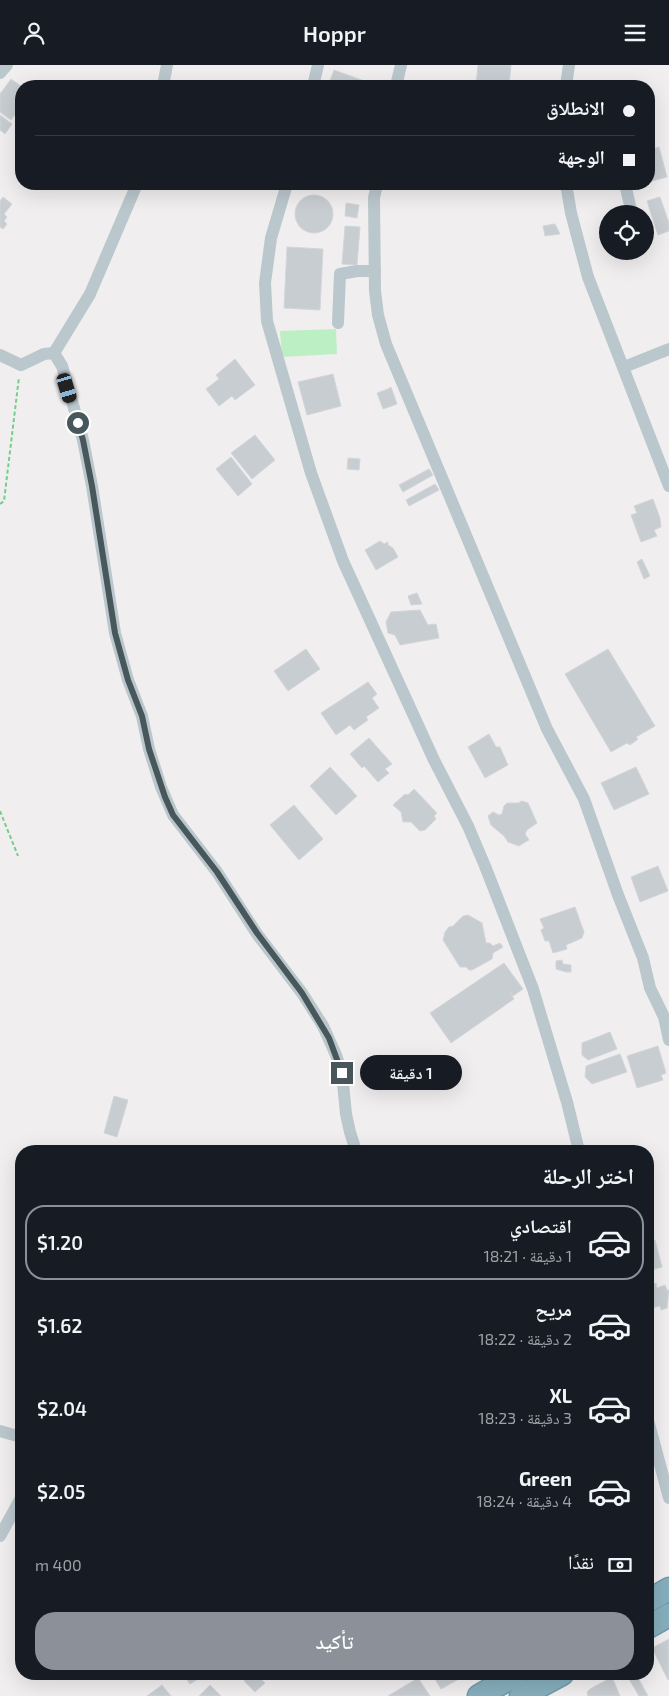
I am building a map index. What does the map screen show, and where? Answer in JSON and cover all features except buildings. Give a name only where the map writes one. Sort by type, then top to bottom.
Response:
[{"type":"highway","points":[[654,1598],[669,1589]]},
{"type":"highway","points":[[654,1624],[669,1615]]},
{"type":"highway","points":[[479,1696],[538,1680]]},
{"type":"street","points":[[0,73],[7,65]]},
{"type":"street","points":[[164,80],[167,65]]},
{"type":"street","points":[[314,80],[318,65]]},
{"type":"street","points":[[397,80],[400,65]]},
{"type":"street","points":[[567,80],[569,65]]},
{"type":"street","points":[[54,353],[90,294],[134,190]]},
{"type":"street","points":[[285,190],[271,238],[266,283],[268,321],[311,473],[347,569],[434,760],[468,826],[492,885],[533,989],[567,1101],[578,1145]]},
{"type":"street","points":[[376,190],[374,199],[375,271],[378,315],[386,344],[547,729],[584,799],[618,895],[643,958],[650,988],[664,1017],[669,1039]]},
{"type":"street","points":[[567,190],[571,213],[588,277],[669,486]]},
{"type":"street","points":[[626,190],[630,205]]},
{"type":"street","points":[[338,323],[340,274],[357,271],[375,271]]},
{"type":"street","points":[[624,367],[669,349]]},
{"type":"street","points":[[0,355],[21,365],[44,354],[54,353]]},
{"type":"street","points":[[54,353],[62,366],[83,440],[115,633],[128,680],[142,716],[149,749],[161,787],[173,815],[217,872],[257,933],[302,993],[322,1025],[342,1073],[346,1114],[354,1145]]},
{"type":"street","points":[[0,1431],[15,1435]]},
{"type":"street","points":[[654,1442],[669,1498]]},
{"type":"street","points":[[0,1536],[15,1510]]},
{"type":"path","points":[[0,504],[4,501],[21,365]]},
{"type":"path","points":[[0,811],[18,856]]},
{"type":"green space","points":[[336,329],[337,354],[282,357],[280,331]]},
{"type":"route","points":[[78,423],[92,486],[115,633],[128,680],[142,716],[149,749],[165,797],[173,815],[217,872],[257,933],[302,993],[329,1038],[342,1073]]}]
